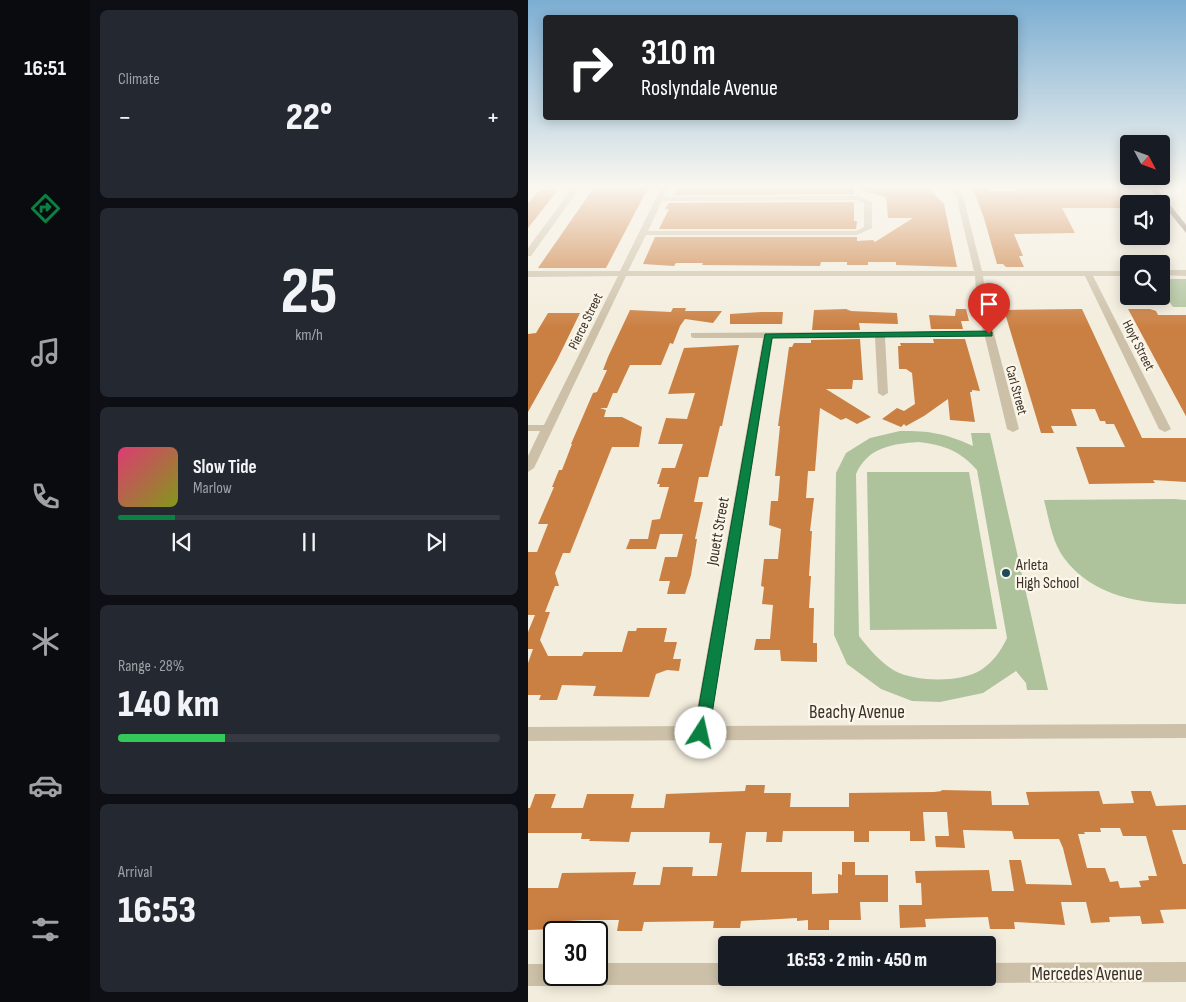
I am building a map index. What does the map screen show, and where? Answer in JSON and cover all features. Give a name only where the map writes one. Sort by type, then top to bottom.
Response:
[{"type":"street","points":[[528,254],[544,233]]},
{"type":"street","points":[[643,233],[859,233]]},
{"type":"street","name":"Pierce Street","points":[[528,468],[643,233]]},
{"type":"street","name":"Carl Street","points":[[968,233],[979,274],[982,307],[1013,429]]},
{"type":"street","points":[[528,274],[1120,273]]},
{"type":"street","points":[[1170,273],[1186,273]]},
{"type":"street","name":"Hoyt Street","points":[[1088,274],[1165,429]]},
{"type":"street","points":[[880,334],[883,393]]},
{"type":"street","points":[[694,335],[989,334]]},
{"type":"street","name":"Jouett Street","points":[[701,733],[768,336]]},
{"type":"street","points":[[528,428],[548,428]]},
{"type":"street","name":"Beachy Avenue","points":[[528,734],[1186,731]]},
{"type":"street","name":"Mercedes Avenue","points":[[996,973],[1186,972]]},
{"type":"street","points":[[608,974],[718,974]]},
{"type":"street","points":[[528,975],[543,975]]},
{"type":"green space","points":[[1170,279],[1186,279],[1186,307],[1173,307],[1170,303]]},
{"type":"green space","points":[[900,431],[920,432],[954,438],[973,446],[971,433],[990,433],[1048,690],[1027,690],[1026,683],[1016,671],[983,693],[940,702],[912,701],[881,689],[847,664],[834,635],[836,473],[846,453],[870,438]],"holes":[[[908,443],[928,443],[951,450],[971,463],[977,470],[1007,638],[996,656],[981,670],[962,677],[938,680],[904,675],[895,671],[885,664],[859,636],[856,474],[867,458],[882,449]]]},
{"type":"green space","points":[[867,472],[969,472],[997,629],[870,630]]},
{"type":"green space","points":[[1044,500],[1186,500],[1186,604],[1136,600],[1119,596],[1089,582],[1076,571],[1060,552],[1051,530]]},
{"type":"building","points":[[562,233],[624,233],[606,268],[538,268]]},
{"type":"building","points":[[890,233],[950,233],[957,267],[896,265],[896,262],[868,262],[868,265],[847,265],[847,262],[821,262],[820,266],[702,265],[703,263],[676,263],[674,266],[643,264],[655,237],[857,237],[857,241],[873,240],[875,242]]},
{"type":"building","points":[[988,233],[1075,233],[1014,234],[1023,256],[1019,256],[1024,267],[1006,267],[1003,264],[997,264]]},
{"type":"building","points":[[673,308],[686,308],[685,311],[722,311],[713,323],[685,319],[673,344],[670,343],[661,365],[630,365],[617,393],[613,393],[607,408],[600,408],[606,410],[604,417],[622,417],[642,427],[639,447],[612,447],[570,553],[563,553],[555,573],[559,586],[555,586],[545,612],[550,612],[540,640],[548,656],[582,656],[584,652],[622,652],[628,631],[636,631],[637,628],[667,628],[664,642],[677,642],[673,659],[681,659],[679,671],[667,670],[656,674],[649,697],[593,696],[596,686],[562,685],[557,700],[539,700],[541,695],[528,695],[528,663],[533,649],[528,649],[528,632],[535,615],[528,615],[528,552],[537,552],[548,524],[538,524],[554,487],[552,487],[559,470],[562,470],[593,393],[597,392],[607,370],[603,370],[630,310],[671,312]]},
{"type":"building","points":[[846,309],[851,311],[897,313],[898,324],[859,323],[860,330],[812,330],[814,310]]},
{"type":"building","points":[[956,309],[966,309],[969,321],[961,321],[963,329],[931,329],[929,315],[955,316]]},
{"type":"building","points":[[1082,309],[1142,438],[1187,438],[1187,482],[1153,480],[1155,483],[1089,484],[1076,447],[1125,447],[1114,424],[1106,424],[1105,421],[1100,421],[1095,409],[1071,409],[1077,426],[1051,426],[1054,433],[1041,433],[1004,310]]},
{"type":"building","points":[[1128,309],[1150,309],[1156,311],[1158,315],[1187,315],[1187,418]]},
{"type":"building","points":[[783,312],[782,324],[730,324],[730,314]]},
{"type":"building","points":[[548,313],[580,313],[528,412],[528,334],[536,333]]},
{"type":"building","points":[[860,339],[863,380],[853,380],[852,389],[826,389],[871,417],[857,424],[846,418],[841,420],[820,408],[815,471],[808,471],[806,498],[814,498],[810,531],[812,531],[809,608],[814,608],[813,643],[817,643],[817,662],[781,661],[780,650],[754,650],[756,639],[770,639],[773,605],[762,604],[764,587],[761,586],[764,559],[778,559],[781,529],[769,525],[771,501],[778,501],[780,476],[775,476],[780,426],[778,426],[789,347],[792,347],[794,343],[811,343],[811,340]]},
{"type":"building","points":[[933,339],[965,339],[980,391],[972,390],[970,392],[975,422],[950,420],[948,399],[906,426],[904,424],[901,427],[882,419],[897,408],[904,411],[915,404],[912,373],[906,369],[899,369],[898,346],[901,346],[900,343],[934,343]]},
{"type":"building","points":[[739,345],[722,426],[720,426],[708,477],[699,477],[694,502],[703,502],[695,539],[697,539],[691,575],[685,594],[667,594],[670,581],[659,581],[665,557],[677,557],[683,534],[660,534],[656,549],[626,549],[630,539],[648,539],[652,520],[660,519],[669,487],[659,487],[660,484],[657,484],[662,468],[675,468],[683,444],[658,444],[666,418],[687,419],[695,393],[668,394],[684,348]]},
{"type":"building","points":[[746,785],[765,785],[764,793],[791,793],[790,807],[849,807],[849,793],[934,792],[941,790],[991,791],[992,805],[1029,805],[1026,792],[1099,791],[1103,804],[1134,803],[1131,791],[1151,791],[1156,806],[1187,805],[1187,830],[1172,830],[1183,864],[1187,864],[1187,909],[1160,910],[1164,923],[1142,924],[1140,916],[1109,917],[1110,922],[1091,923],[1086,902],[1061,902],[1065,925],[1014,922],[1015,929],[990,929],[988,917],[925,919],[926,927],[900,928],[899,905],[922,905],[921,883],[916,883],[915,871],[989,870],[992,891],[1014,891],[1009,860],[1021,860],[1026,884],[1072,885],[1059,839],[1014,839],[1012,831],[963,830],[965,848],[936,847],[935,836],[949,836],[947,812],[923,812],[925,841],[910,841],[910,831],[869,831],[869,842],[854,842],[854,831],[783,831],[782,842],[766,842],[767,832],[746,832],[741,872],[812,872],[812,894],[838,893],[838,874],[842,875],[842,862],[855,862],[855,875],[888,875],[888,902],[860,902],[861,920],[829,920],[829,930],[808,930],[808,920],[797,921],[797,918],[741,921],[740,928],[713,928],[714,921],[644,922],[642,931],[617,931],[619,920],[543,921],[543,929],[528,930],[528,888],[558,888],[562,873],[636,872],[633,885],[660,885],[663,867],[693,867],[692,876],[717,876],[722,843],[709,843],[710,832],[631,832],[629,842],[589,841],[590,839],[581,839],[582,833],[528,833],[528,808],[530,808],[535,794],[556,794],[551,808],[583,808],[587,794],[634,794],[631,808],[664,808],[666,794],[745,791]],"holes":[[[1100,828],[1120,828],[1123,836],[1146,836],[1157,876],[1148,876],[1149,880],[1139,881],[1141,887],[1120,888],[1118,881],[1110,882],[1105,868],[1087,868],[1078,834],[1101,832]]]},
{"type":"place","name":"Arleta High School","points":[[1006,573]]},
{"type":"route","points":[[701,733],[768,336],[989,334]]}]
